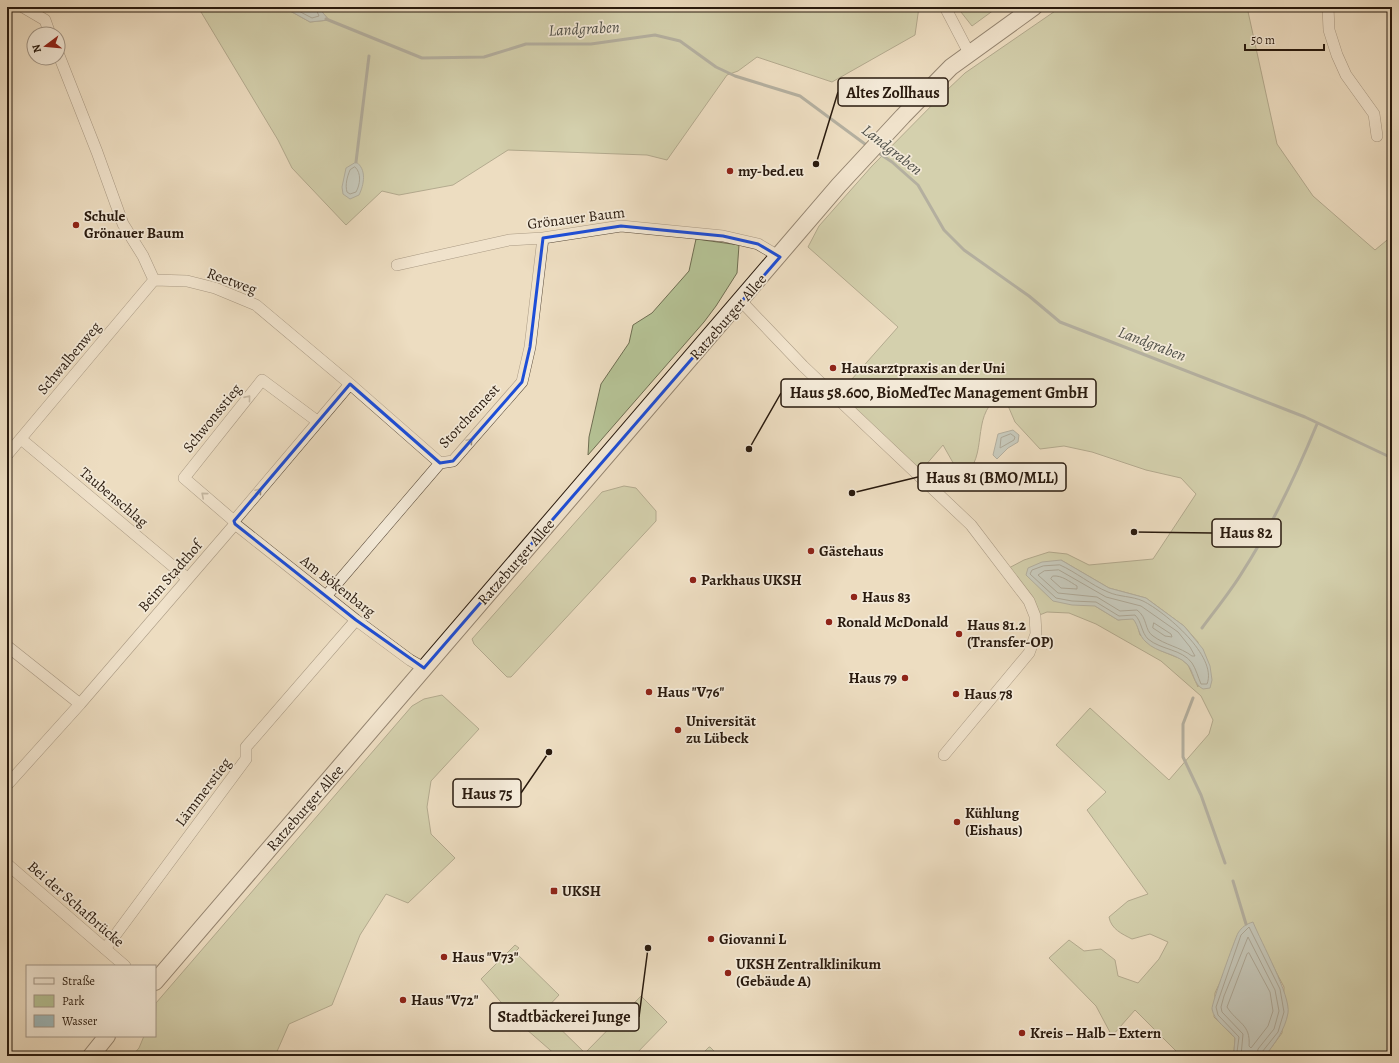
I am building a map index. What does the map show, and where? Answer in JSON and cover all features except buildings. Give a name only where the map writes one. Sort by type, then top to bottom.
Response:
[{"type":"main road","name":"Ratzeburger Allee","points":[[156,981],[877,143],[951,67],[1034,7]]},
{"type":"main road","points":[[90,1056],[106,1037]]},
{"type":"street","points":[[23,7],[45,20],[47,26]]},
{"type":"street","points":[[945,7],[969,53]]},
{"type":"street","points":[[1328,7],[1329,30],[1337,55],[1346,75],[1374,114],[1377,136]]},
{"type":"street","points":[[63,66],[97,152],[123,224],[143,256],[154,280]]},
{"type":"street","name":"Grönauer Baum","points":[[397,265],[509,240],[543,238],[621,226],[723,236],[758,244],[780,257]]},
{"type":"street","name":"Storchennest","points":[[327,595],[440,463],[453,460],[522,382],[530,347],[543,238]]},
{"type":"street","name":"Reetweg","points":[[154,280],[186,281],[216,288],[256,305],[350,384],[440,463]]},
{"type":"street","name":"Schwalbenweg","points":[[7,455],[154,280]]},
{"type":"street","points":[[741,301],[803,366],[971,524],[1029,601],[1035,616],[1036,634],[1028,653],[944,755]]},
{"type":"street","name":"Schwonsstieg","points":[[234,523],[184,478],[262,380],[317,421]]},
{"type":"street","name":"Beim Stadthof","points":[[7,785],[80,704],[234,523],[317,421],[350,384]]},
{"type":"street","name":"Taubenschlag","points":[[21,439],[187,578]]},
{"type":"street","name":"Am Bökenbarg","points":[[234,523],[327,595],[356,620],[410,660],[424,668]]},
{"type":"street","name":"Lämmerstieg","points":[[106,948],[246,759],[246,747],[356,620]]},
{"type":"street","points":[[7,646],[80,704]]},
{"type":"street","name":"Bei der Schafbrücke","points":[[7,864],[124,965]]},
{"type":"highlighted area","points":[[621,226],[723,236],[758,244],[780,257],[424,668],[356,620],[235,524],[234,521],[350,384],[440,463],[453,461],[522,382],[530,347],[543,238]]},
{"type":"green space","points":[[198,7],[283,7],[310,22],[329,20],[318,7],[919,7],[915,35],[832,82],[757,57],[738,71],[727,75],[667,160],[647,155],[508,150],[453,185],[399,195],[382,191],[346,225],[292,168],[278,140]]},
{"type":"green space","points":[[957,7],[998,7],[972,26]]},
{"type":"green space","points":[[1061,7],[1247,7],[1277,144],[1313,196],[1375,250],[1392,236],[1392,1056],[1265,1056],[1282,1033],[1284,987],[1263,947],[1227,967],[1215,993],[1214,1017],[1235,1038],[1234,1051],[1229,1056],[1181,1056],[1135,1010],[1112,1036],[1096,1006],[1049,958],[1069,940],[1084,951],[1101,949],[1115,960],[1118,976],[1138,983],[1159,959],[1168,942],[1150,934],[1132,939],[1118,931],[1112,925],[1109,917],[1128,901],[1148,894],[1087,810],[1106,792],[1056,745],[1090,708],[1169,780],[1209,734],[1213,720],[1201,696],[1161,661],[1096,624],[1069,613],[1047,612],[1037,616],[1007,569],[1024,560],[1049,552],[1067,554],[1089,565],[1153,559],[1196,494],[1181,478],[1146,470],[1092,452],[1064,446],[1040,449],[1015,422],[1003,394],[993,402],[986,411],[977,453],[974,463],[968,472],[956,468],[943,445],[918,474],[836,397],[898,327],[808,247],[819,226],[872,166],[965,73]],"holes":[[[1061,560],[1109,588],[1146,598],[1184,626],[1198,642],[1198,687],[1188,665],[1181,659],[1159,650],[1140,635],[1137,624],[1133,618],[1118,620],[1095,606]]]},
{"type":"green space","points":[[696,239],[739,245],[737,273],[704,322],[588,455],[589,437],[601,384],[629,343],[633,325],[652,313],[689,271]]},
{"type":"green space","points":[[624,486],[636,488],[656,511],[656,521],[511,677],[507,677],[474,644],[472,639],[602,492]]},
{"type":"green space","points":[[442,695],[479,729],[431,781],[427,807],[431,834],[455,858],[408,903],[386,894],[360,935],[332,1005],[289,1024],[275,1056],[132,1056],[139,1048],[144,1037],[156,1037],[156,1003],[412,706],[424,699]]},
{"type":"green space","points":[[515,945],[519,948],[515,952],[559,995],[543,1012],[585,1053],[641,996],[667,1022],[634,1056],[557,1056],[518,1022],[481,979]]},
{"type":"green space","points":[[710,1047],[719,1056],[700,1056]]},
{"type":"water","points":[[283,7],[318,7],[329,20],[310,22]]},
{"type":"water","points":[[356,162],[362,169],[364,177],[359,195],[350,199],[343,194],[342,187],[346,168]]},
{"type":"water","points":[[1013,430],[1019,435],[1018,442],[1008,448],[997,459],[993,455],[998,434]]},
{"type":"water","points":[[1061,560],[1109,588],[1146,598],[1184,626],[1203,649],[1210,666],[1212,680],[1210,688],[1203,689],[1197,684],[1189,667],[1183,660],[1150,646],[1141,636],[1133,619],[1118,620],[1095,606],[1072,605],[1053,601],[1026,575],[1028,568],[1042,562]]},
{"type":"water","points":[[1253,922],[1285,994],[1288,1005],[1287,1019],[1282,1031],[1265,1056],[1229,1056],[1234,1051],[1235,1038],[1215,1017],[1212,1009],[1238,933],[1244,926]]},
{"type":"waterway","name":"Landgraben","points":[[326,19],[422,58],[484,57],[526,44],[591,44],[655,35],[680,41],[716,67],[735,76],[800,96],[869,147]]},
{"type":"waterway","points":[[356,162],[369,56]]},
{"type":"waterway","name":"Landgraben","points":[[877,152],[892,162],[918,185],[944,230],[964,250],[1029,296],[1060,322],[1305,417],[1392,458]]},
{"type":"waterway","points":[[1202,628],[1234,586],[1254,553],[1292,481],[1317,424]]},
{"type":"waterway","points":[[1193,698],[1183,724],[1183,757],[1201,795],[1225,863]]},
{"type":"waterway","points":[[1233,881],[1246,924]]},
{"type":"place","name":"Altes Zollhaus","points":[[816,164]]},
{"type":"place","name":"my-bed.eu","points":[[730,171]]},
{"type":"place","name":"Schule Grönauer Baum","points":[[76,225]]},
{"type":"place","name":"Hausarztpraxis an der Uni","points":[[833,368]]},
{"type":"place","name":"Haus 58.600, BioMedTec Management GmbH","points":[[749,449]]},
{"type":"place","name":"Haus 81 (BMO/MLL)","points":[[852,493]]},
{"type":"place","name":"Haus 82","points":[[1134,532]]},
{"type":"place","name":"Gästehaus","points":[[811,551]]},
{"type":"place","name":"Parkhaus UKSH","points":[[693,580]]},
{"type":"place","name":"Haus 83","points":[[854,597]]},
{"type":"place","name":"Ronald McDonald","points":[[829,622]]},
{"type":"place","name":"Haus 81.2 (Transfer-OP)","points":[[959,634]]},
{"type":"place","name":"Haus 79","points":[[905,678]]},
{"type":"place","name":"Haus \"V76\"","points":[[649,692]]},
{"type":"place","name":"Haus 78","points":[[956,694]]},
{"type":"place","name":"Universität zu Lübeck","points":[[678,730]]},
{"type":"place","name":"Haus 75","points":[[549,752]]},
{"type":"place","name":"Kühlung (Eishaus)","points":[[957,822]]},
{"type":"place","name":"UKSH","points":[[554,891]]},
{"type":"place","name":"Giovanni L","points":[[711,939]]},
{"type":"place","name":"Stadtbäckerei Junge","points":[[648,948]]},
{"type":"place","name":"Haus \"V73\"","points":[[444,957]]},
{"type":"place","name":"UKSH Zentralklinikum (Gebäude A)","points":[[728,973]]},
{"type":"place","name":"Haus \"V72\"","points":[[403,1000]]},
{"type":"place","name":"Kreis – Halb – Extern","points":[[1022,1033]]}]
